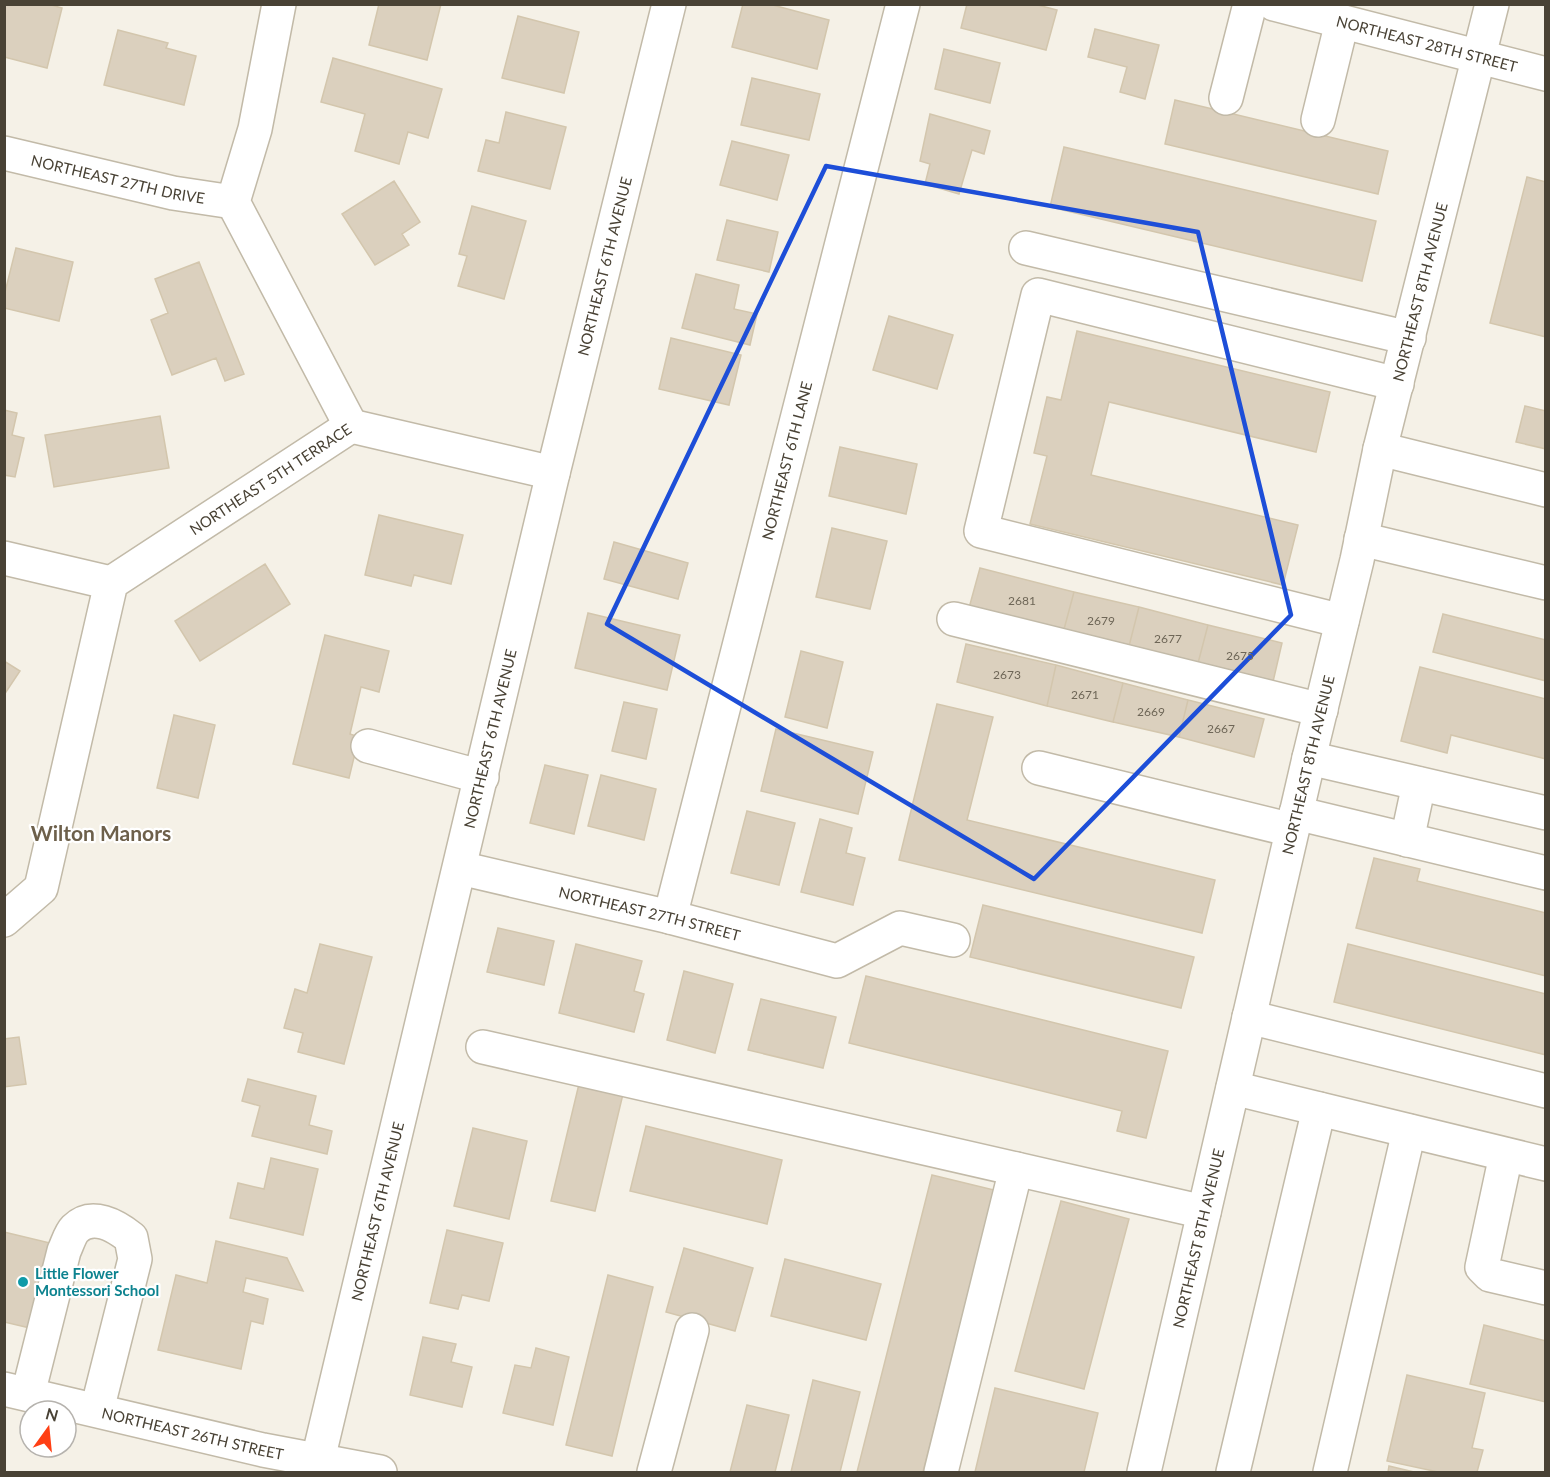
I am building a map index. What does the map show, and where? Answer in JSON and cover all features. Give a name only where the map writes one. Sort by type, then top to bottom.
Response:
[{"type":"street","points":[[233,202],[255,129],[279,4]]},
{"type":"street","name":"NORTHEAST 6TH AVENUE","points":[[316,1466],[553,473],[669,4]]},
{"type":"street","name":"NORTHEAST 6TH LANE","points":[[670,917],[903,4]]},
{"type":"street","points":[[1226,98],[1250,4]]},
{"type":"street","name":"NORTHEAST 28TH STREET","points":[[1274,4],[1545,74]]},
{"type":"street","name":"NORTHEAST 8TH AVENUE","points":[[1144,1473],[1380,449],[1492,4]]},
{"type":"street","points":[[1318,120],[1342,22]]},
{"type":"street","name":"NORTHEAST 27TH DRIVE","points":[[4,153],[173,193],[233,202]]},
{"type":"street","name":"NORTHEAST 5TH TERRACE","points":[[111,584],[351,426],[233,202]]},
{"type":"street","points":[[1026,248],[1409,338]]},
{"type":"street","points":[[1342,621],[981,531],[1038,295],[1397,384]]},
{"type":"street","points":[[351,426],[553,473]]},
{"type":"street","points":[[1380,449],[1545,490]]},
{"type":"street","points":[[1361,539],[1545,583]]},
{"type":"street","points":[[4,558],[111,584],[41,888],[4,920]]},
{"type":"street","points":[[954,619],[1321,710]]},
{"type":"street","points":[[368,746],[482,777]]},
{"type":"street","points":[[1309,758],[1545,813]]},
{"type":"street","points":[[1039,768],[1294,822],[1393,836],[1545,873]]},
{"type":"street","points":[[1393,836],[1419,784]]},
{"type":"street","name":"NORTHEAST 27TH STREET","points":[[460,868],[670,917],[837,961],[900,928],[953,940]]},
{"type":"street","points":[[1249,1017],[1545,1091]]},
{"type":"street","points":[[483,1047],[1204,1212]]},
{"type":"street","points":[[1233,1088],[1545,1164]]},
{"type":"street","points":[[1233,1473],[1319,1109]]},
{"type":"street","points":[[1330,1473],[1409,1131]]},
{"type":"street","points":[[1506,1155],[1482,1267],[1490,1275],[1545,1288]]},
{"type":"street","points":[[941,1473],[1016,1169]]},
{"type":"street","points":[[16,1391],[64,1251],[74,1230],[91,1221],[114,1225],[131,1238],[135,1259],[97,1410]]},
{"type":"street","points":[[654,1473],[692,1330]]},
{"type":"street","name":"NORTHEAST 26TH STREET","points":[[16,1391],[263,1450],[316,1466],[380,1473]]},
{"type":"highlighted area","points":[[826,166],[1198,232],[1291,615],[1034,879],[607,624]]},
{"type":"building","points":[[4,4],[48,4],[62,8],[47,68],[4,57]]},
{"type":"building","points":[[379,4],[441,4],[427,60],[369,45]]},
{"type":"building","points":[[743,4],[769,4],[829,20],[817,69],[732,47]]},
{"type":"building","points":[[967,4],[1034,4],[1057,10],[1046,50],[961,28]]},
{"type":"building","points":[[518,16],[579,32],[564,93],[502,78]]},
{"type":"building","points":[[1095,29],[1159,45],[1145,99],[1120,92],[1127,67],[1088,57]]},
{"type":"building","points":[[118,30],[168,43],[166,48],[196,56],[184,105],[104,85]]},
{"type":"building","points":[[944,49],[1000,63],[990,103],[935,89]]},
{"type":"building","points":[[333,58],[442,89],[428,138],[408,132],[399,164],[355,151],[365,114],[321,102]]},
{"type":"building","points":[[752,78],[820,94],[809,140],[741,125]]},
{"type":"building","points":[[1175,100],[1388,151],[1378,194],[1165,144]]},
{"type":"building","points":[[506,112],[566,127],[550,189],[478,171],[486,140],[499,143]]},
{"type":"building","points":[[930,114],[990,131],[984,154],[972,150],[959,194],[925,184],[930,164],[920,161]]},
{"type":"building","points":[[732,141],[789,155],[777,200],[720,185]]},
{"type":"building","points":[[1064,147],[1376,221],[1362,281],[1050,207]]},
{"type":"building","points":[[1527,177],[1546,182],[1546,337],[1490,323]]},
{"type":"building","points":[[394,181],[420,222],[402,234],[409,245],[375,265],[342,214]]},
{"type":"building","points":[[472,206],[526,221],[504,299],[458,286],[467,256],[459,254]]},
{"type":"building","points":[[727,220],[778,232],[769,272],[717,260]]},
{"type":"building","points":[[16,248],[73,262],[59,321],[4,308],[4,296]]},
{"type":"building","points":[[199,262],[244,374],[225,381],[216,358],[172,375],[151,320],[168,313],[155,279]]},
{"type":"building","points":[[696,274],[739,285],[734,309],[757,314],[750,345],[682,328]]},
{"type":"building","points":[[889,316],[953,335],[937,389],[873,370]]},
{"type":"building","points":[[1077,331],[1330,392],[1316,452],[1109,402],[1091,475],[1298,525],[1283,585],[1030,524],[1047,456],[1034,453],[1047,397],[1061,400]]},
{"type":"building","points":[[671,338],[741,355],[729,405],[659,389]]},
{"type":"building","points":[[1525,406],[1546,411],[1546,449],[1516,442]]},
{"type":"building","points":[[4,410],[17,413],[12,435],[24,438],[15,477],[4,475]]},
{"type":"building","points":[[160,416],[169,468],[54,487],[45,435]]},
{"type":"building","points":[[840,447],[917,464],[906,514],[829,496]]},
{"type":"building","points":[[379,515],[463,535],[451,584],[414,575],[411,586],[365,575]]},
{"type":"building","points":[[832,528],[887,541],[870,609],[816,597]]},
{"type":"building","points":[[614,542],[688,563],[678,599],[604,579]]},
{"type":"building","points":[[265,564],[290,604],[200,661],[175,621]]},
{"type":"building","points":[[980,568],[1074,592],[1063,633],[969,608]]},
{"type":"building","points":[[1074,592],[1139,607],[1128,650],[1063,633]]},
{"type":"building","points":[[1139,607],[1208,625],[1197,667],[1128,650]]},
{"type":"building","points":[[588,613],[680,635],[667,690],[575,668]]},
{"type":"building","points":[[1443,614],[1546,640],[1546,681],[1433,652]]},
{"type":"building","points":[[1208,625],[1282,643],[1272,686],[1197,667]]},
{"type":"building","points":[[325,635],[389,651],[379,692],[361,687],[350,734],[359,737],[349,778],[293,764]]},
{"type":"building","points":[[966,644],[1056,665],[1047,706],[957,682]]},
{"type":"building","points":[[801,651],[843,662],[827,728],[785,717]]},
{"type":"building","points":[[4,661],[20,671],[4,695]]},
{"type":"building","points":[[1056,665],[1123,683],[1113,722],[1047,706]]},
{"type":"building","points":[[1420,667],[1546,699],[1546,759],[1451,735],[1447,753],[1401,741]]},
{"type":"building","points":[[1123,683],[1188,700],[1179,737],[1113,722]]},
{"type":"building","points":[[1188,700],[1264,719],[1254,757],[1179,737]]},
{"type":"building","points":[[624,702],[657,709],[646,759],[612,751]]},
{"type":"building","points":[[937,704],[993,717],[967,820],[1215,880],[1202,933],[899,860]]},
{"type":"building","points":[[174,715],[215,725],[198,798],[157,788]]},
{"type":"building","points":[[776,729],[873,752],[858,814],[761,791]]},
{"type":"building","points":[[545,765],[588,775],[574,834],[530,823]]},
{"type":"building","points":[[601,775],[656,789],[644,840],[588,826]]},
{"type":"building","points":[[747,811],[795,823],[779,885],[731,873]]},
{"type":"building","points":[[820,819],[852,828],[846,853],[865,858],[853,905],[801,892]]},
{"type":"building","points":[[1374,858],[1420,869],[1417,881],[1546,913],[1546,976],[1356,928]]},
{"type":"building","points":[[983,905],[1194,957],[1181,1008],[970,957]]},
{"type":"building","points":[[498,928],[554,941],[544,985],[487,972]]},
{"type":"building","points":[[320,944],[372,957],[344,1064],[298,1052],[303,1033],[284,1028],[295,989],[307,993]]},
{"type":"building","points":[[576,944],[642,961],[634,991],[644,994],[634,1032],[559,1013]]},
{"type":"building","points":[[1348,944],[1546,994],[1546,1055],[1334,1002]]},
{"type":"building","points":[[684,971],[733,984],[715,1053],[667,1040]]},
{"type":"building","points":[[866,976],[1168,1051],[1146,1138],[1117,1131],[1122,1111],[849,1043]]},
{"type":"building","points":[[761,999],[836,1017],[823,1068],[748,1050]]},
{"type":"building","points":[[19,1037],[26,1084],[4,1087],[4,1039]]},
{"type":"building","points":[[248,1079],[316,1096],[309,1125],[332,1131],[327,1154],[252,1136],[260,1106],[242,1101]]},
{"type":"building","points":[[579,1084],[623,1094],[595,1211],[551,1201]]},
{"type":"building","points":[[646,1126],[782,1160],[767,1224],[630,1191]]},
{"type":"building","points":[[473,1128],[527,1141],[509,1219],[454,1206]]},
{"type":"building","points":[[271,1158],[318,1169],[303,1235],[230,1218],[238,1183],[264,1189]]},
{"type":"building","points":[[932,1175],[994,1190],[923,1472],[857,1472]]},
{"type":"building","points":[[1061,1201],[1129,1219],[1084,1389],[1015,1371]]},
{"type":"building","points":[[447,1230],[503,1243],[489,1301],[462,1295],[458,1309],[430,1303]]},
{"type":"building","name":"Little Flower Montessori School","points":[[4,1232],[50,1243],[30,1328],[4,1322]]},
{"type":"building","points":[[216,1241],[287,1258],[303,1291],[246,1278],[243,1292],[268,1299],[263,1324],[251,1321],[241,1369],[158,1350],[176,1275],[207,1283]]},
{"type":"building","points":[[684,1248],[753,1268],[735,1331],[666,1312]]},
{"type":"building","points":[[785,1259],[881,1284],[866,1340],[771,1316]]},
{"type":"building","points":[[608,1275],[653,1287],[612,1456],[566,1445]]},
{"type":"building","points":[[1484,1325],[1546,1341],[1546,1402],[1470,1384]]},
{"type":"building","points":[[423,1337],[456,1344],[451,1362],[472,1367],[462,1407],[410,1395]]},
{"type":"building","points":[[536,1348],[569,1357],[553,1425],[503,1413],[515,1365],[531,1368]]},
{"type":"building","points":[[1407,1375],[1485,1393],[1472,1448],[1483,1450],[1477,1472],[1438,1472],[1387,1461]]},
{"type":"building","points":[[813,1380],[860,1392],[840,1472],[791,1472]]},
{"type":"building","points":[[995,1388],[1098,1413],[1084,1472],[975,1472]]},
{"type":"building","points":[[747,1405],[789,1415],[775,1472],[730,1472]]},
{"type":"building","points":[[1389,1466],[1414,1472],[1388,1472]]},
{"type":"place","name":"Little Flower Montessori School","points":[[23,1282]]},
{"type":"district","name":"Wilton Manors","points":[[101,832]]}]
